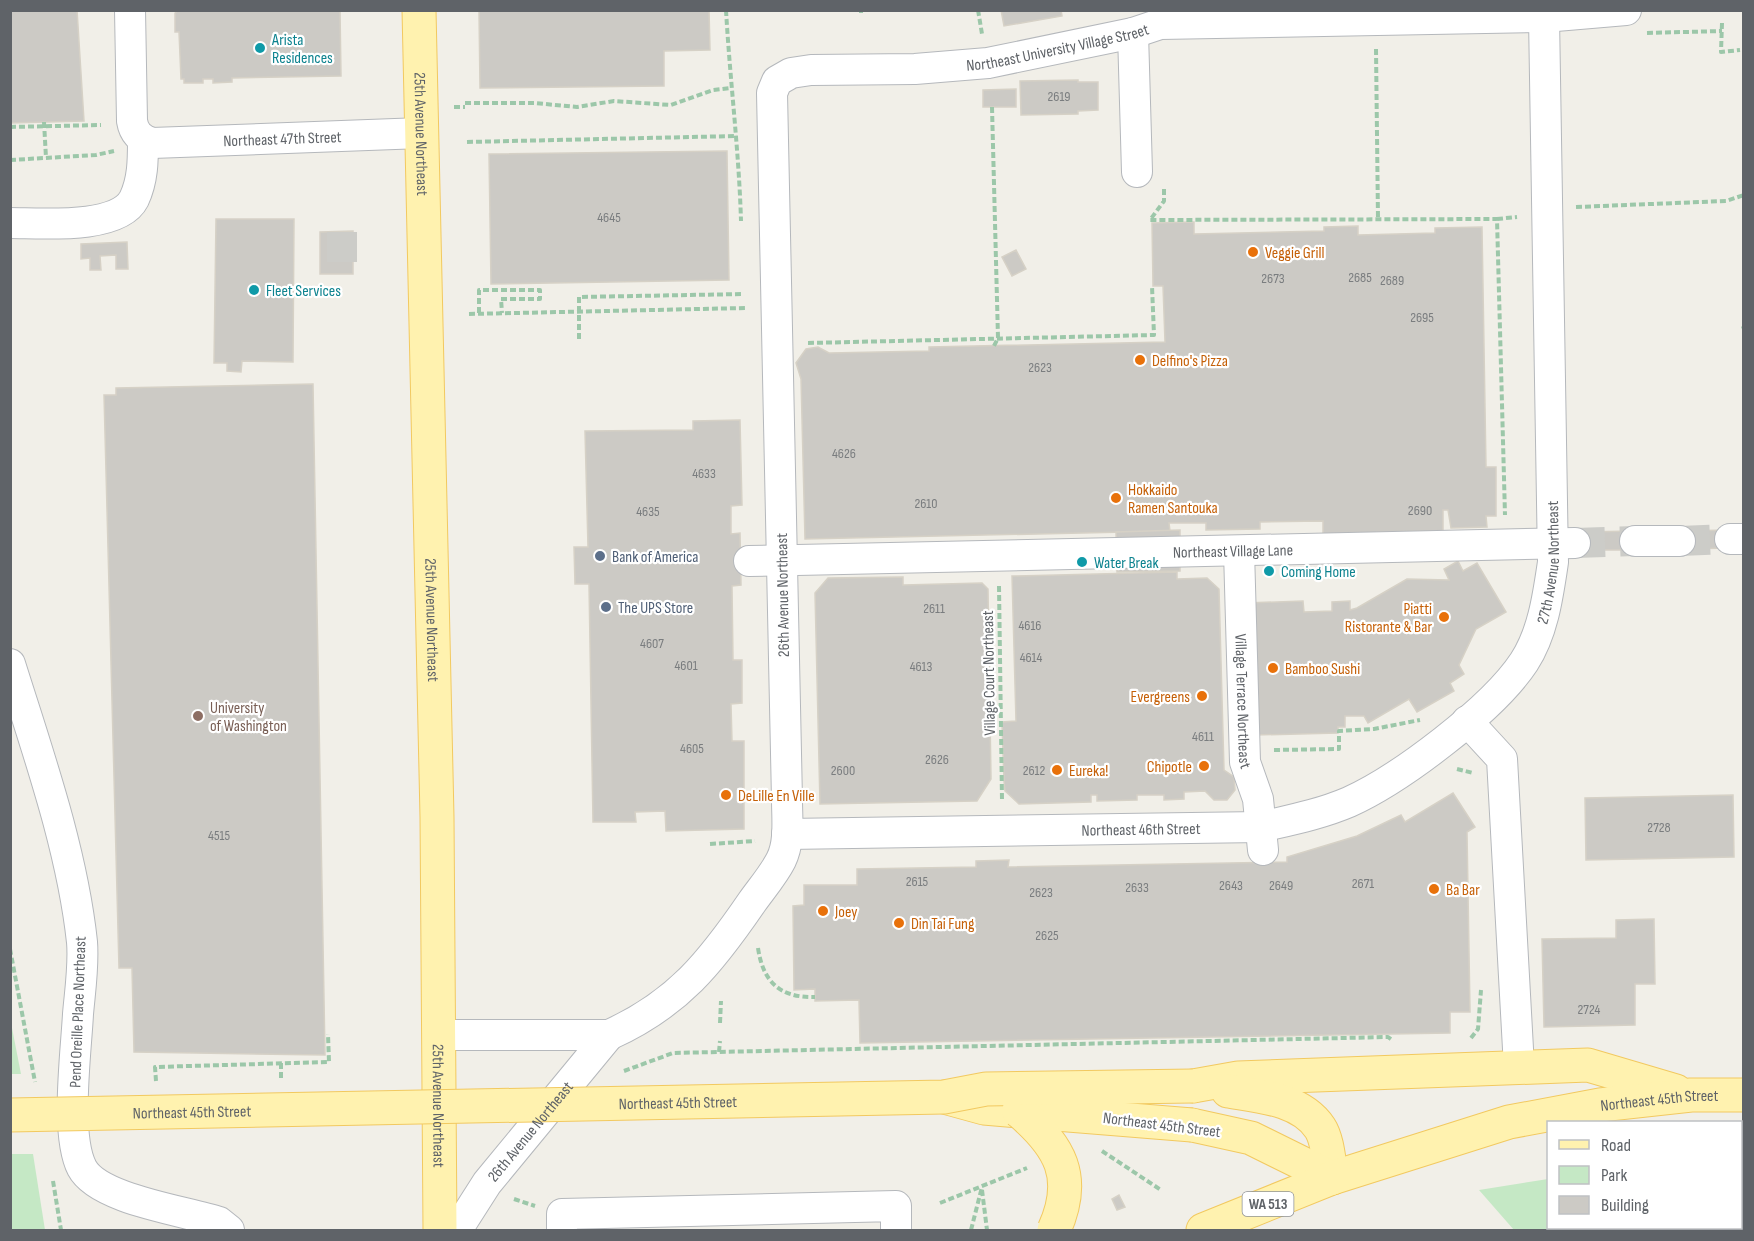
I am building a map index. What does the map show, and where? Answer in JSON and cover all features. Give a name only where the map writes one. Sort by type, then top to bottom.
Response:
[{"type":"main road","name":"25th Avenue Northeast","points":[[419,10],[440,1035],[440,1230]]},
{"type":"main road","points":[[944,1097],[986,1089],[1193,1086],[1238,1078],[1588,1065],[1691,1095]]},
{"type":"main road","points":[[1193,1086],[1261,1097],[1298,1107],[1321,1129],[1332,1178]]},
{"type":"main road","name":"Northeast 45th Street","points":[[10,1115],[944,1097],[984,1108],[1192,1125],[1251,1138],[1332,1178],[1509,1122],[1600,1105],[1691,1095],[1743,1095]]},
{"type":"main road","points":[[1019,1111],[1046,1134],[1060,1159],[1064,1191],[1062,1212],[1054,1230]]},
{"type":"main road","name":"WA 513","points":[[1203,1230],[1332,1178]]},
{"type":"street","points":[[10,223],[98,221],[117,213],[133,201],[143,172],[131,145],[136,133],[132,121],[130,10]]},
{"type":"street","name":"Northeast University Village Street","points":[[777,81],[791,73],[811,70],[915,69],[988,63],[1133,33],[1160,24],[1544,17],[1626,10]]},
{"type":"street","name":"27th Avenue Northeast","points":[[1467,721],[1503,688],[1524,662],[1535,641],[1564,543],[1544,17]]},
{"type":"street","points":[[1133,33],[1150,177]]},
{"type":"street","name":"26th Avenue Northeast","points":[[440,1035],[609,1035],[629,1026],[668,1000],[717,953],[782,858],[787,834],[772,93],[777,81]]},
{"type":"street","name":"Northeast 47th Street","points":[[131,145],[422,134]]},
{"type":"street","points":[[1635,541],[1680,541]]},
{"type":"street","name":"Northeast Village Lane","points":[[749,561],[1564,543]]},
{"type":"street","name":"Village Terrace Northeast","points":[[1239,551],[1244,750],[1245,762],[1258,799],[1262,838]]},
{"type":"street","name":"Pend Oreille Place Northeast","points":[[10,664],[45,776],[74,893],[82,944],[74,1137],[82,1169],[106,1188],[142,1202],[219,1222],[229,1230]]},
{"type":"street","points":[[1467,721],[1502,759],[1519,1067]]},
{"type":"street","name":"Northeast 46th Street","points":[[787,834],[1262,838],[1308,817],[1349,802],[1377,787],[1437,746],[1467,721]]},
{"type":"street","name":"26th Avenue Northeast","points":[[457,1230],[487,1183],[609,1035]]},
{"type":"street","points":[[562,1230],[562,1214],[896,1206],[896,1230]]},
{"type":"path","points":[[726,10],[742,227]]},
{"type":"path","points":[[978,10],[982,35]]},
{"type":"path","points":[[1376,20],[1378,219]]},
{"type":"path","points":[[1722,23],[1721,52],[1740,50]]},
{"type":"path","points":[[452,107],[534,103],[577,107],[614,101],[671,105],[713,90],[731,88]]},
{"type":"path","points":[[992,107],[998,338],[994,346]]},
{"type":"path","points":[[44,124],[46,158]]},
{"type":"path","points":[[10,127],[44,124],[101,125]]},
{"type":"path","points":[[467,142],[737,136]]},
{"type":"path","points":[[10,160],[96,155],[131,145]]},
{"type":"path","points":[[1150,177],[1164,201],[1150,222],[1497,219],[1505,515],[1521,544]]},
{"type":"path","points":[[1568,208],[1726,201],[1743,195]]},
{"type":"path","points":[[744,283],[745,318]]},
{"type":"path","points":[[805,334],[806,343],[1154,335],[1152,286]]},
{"type":"path","points":[[479,313],[479,290],[540,290],[540,298],[501,299],[502,313]]},
{"type":"path","points":[[579,339],[579,297],[744,294]]},
{"type":"path","points":[[469,314],[745,308]]},
{"type":"path","name":"Village Court Northeast","points":[[998,556],[1002,810]]},
{"type":"path","points":[[1244,750],[1339,749],[1339,731],[1374,729],[1419,720],[1426,716]]},
{"type":"path","points":[[710,844],[755,843],[755,832]]},
{"type":"path","points":[[753,955],[764,938]]},
{"type":"path","points":[[758,948],[761,970],[781,990],[795,998],[815,998]]},
{"type":"path","points":[[1478,1029],[1481,990]]},
{"type":"path","points":[[720,1023],[721,1001]]},
{"type":"path","points":[[156,1084],[155,1066],[329,1062],[328,1034]]},
{"type":"path","points":[[719,1052],[720,1041]]},
{"type":"path","points":[[281,1063],[281,1083]]},
{"type":"path","points":[[1098,1148],[1161,1190]]},
{"type":"path","points":[[940,1203],[982,1187]]},
{"type":"path","points":[[971,1230],[982,1187]]},
{"type":"path","points":[[982,1187],[987,1230]]},
{"type":"green space","points":[[11,1023],[21,1074],[11,1074]]},
{"type":"green space","points":[[11,1154],[33,1154],[45,1230],[11,1230]]},
{"type":"green space","points":[[1742,1163],[1744,1163],[1743,1230],[1514,1230],[1479,1190],[1547,1179],[1547,1229],[1742,1229]]},
{"type":"building","points":[[10,10],[77,10],[84,121],[10,123]]},
{"type":"building","name":"Arista Residences","points":[[179,10],[340,10],[341,76],[232,78],[232,82],[213,83],[213,79],[203,79],[203,83],[184,83],[184,79],[181,79],[179,32],[175,32],[175,13]]},
{"type":"building","points":[[479,10],[709,10],[710,50],[664,51],[664,86],[480,88]]},
{"type":"building","points":[[1001,10],[1061,10],[1062,16],[1004,26]]},
{"type":"building","points":[[1078,80],[1078,82],[1098,82],[1098,110],[1078,111],[1078,114],[1021,115],[1020,81]]},
{"type":"building","points":[[1016,89],[1016,107],[983,107],[983,90]]},
{"type":"building","points":[[727,151],[729,280],[491,284],[489,154]]},
{"type":"building","name":"Fleet Services","points":[[216,219],[294,219],[293,362],[242,361],[241,372],[227,371],[227,363],[214,363]]},
{"type":"building","points":[[1194,222],[1194,234],[1324,231],[1324,227],[1358,226],[1358,235],[1435,233],[1435,228],[1482,227],[1486,467],[1496,467],[1496,516],[1486,516],[1487,527],[1451,528],[1448,510],[1443,510],[1443,531],[1377,532],[1377,538],[1323,540],[1323,521],[1260,522],[1260,529],[1206,530],[1206,523],[1169,523],[1170,531],[805,539],[801,379],[796,363],[806,349],[818,347],[829,353],[929,351],[929,347],[1165,342],[1163,286],[1153,286],[1152,223]]},
{"type":"building","points":[[353,231],[353,274],[320,274],[320,232]]},
{"type":"building","points":[[127,242],[128,269],[116,269],[116,255],[100,256],[101,270],[90,270],[90,258],[81,259],[81,244]]},
{"type":"building","points":[[1016,250],[1026,269],[1012,276],[1002,257]]},
{"type":"building","points":[[313,384],[325,1055],[134,1052],[132,968],[119,968],[104,395],[116,395],[116,388]]},
{"type":"building","points":[[740,420],[742,505],[731,506],[731,534],[740,533],[741,585],[732,586],[733,660],[742,660],[742,703],[731,704],[732,741],[744,741],[744,829],[666,831],[665,811],[635,812],[636,822],[593,822],[589,584],[575,584],[574,547],[588,547],[585,431],[693,430],[693,421]]},
{"type":"building","points":[[1180,530],[1180,571],[1117,572],[1116,532]]},
{"type":"building","points":[[1730,530],[1730,548],[1680,549],[1679,531]]},
{"type":"building","points":[[1634,531],[1635,550],[1585,550],[1585,532]]},
{"type":"building","points":[[1458,561],[1463,571],[1477,563],[1506,612],[1476,629],[1459,665],[1464,674],[1450,683],[1454,691],[1417,712],[1409,699],[1368,723],[1364,716],[1345,716],[1345,727],[1338,727],[1338,733],[1255,735],[1246,603],[1303,601],[1304,612],[1332,611],[1332,602],[1350,601],[1350,610],[1407,579],[1449,580],[1444,569]]},
{"type":"building","points":[[1177,572],[1177,579],[1207,578],[1219,589],[1224,770],[1234,777],[1235,790],[1227,800],[1214,800],[1205,791],[1184,792],[1184,799],[1164,800],[1164,795],[1137,795],[1137,800],[1097,801],[1097,795],[1091,795],[1091,802],[1019,804],[1005,791],[1002,722],[1016,721],[1012,576]]},
{"type":"building","points":[[903,577],[903,585],[982,583],[988,589],[991,779],[977,801],[820,804],[815,593],[828,578]]},
{"type":"building","points":[[1453,793],[1475,827],[1467,832],[1470,1012],[1450,1012],[1450,1033],[860,1043],[859,1000],[815,1001],[815,989],[794,990],[793,906],[804,905],[804,885],[857,885],[857,869],[976,867],[976,861],[1009,860],[1008,867],[1287,862],[1287,857],[1357,836],[1401,815],[1405,822]]},
{"type":"building","points":[[1733,795],[1734,857],[1586,860],[1585,798]]},
{"type":"building","points":[[1654,919],[1655,984],[1635,984],[1635,1025],[1544,1027],[1542,939],[1616,938],[1616,920]]},
{"type":"building","points":[[1119,1195],[1125,1207],[1117,1210],[1112,1199]]},
{"type":"tunnel","points":[[342,232],[342,274]]},
{"type":"tunnel","points":[[1680,541],[1730,539]]},
{"type":"tunnel","points":[[1575,543],[1635,541]]},
{"type":"place","name":"Arista Residences","points":[[260,48]]},
{"type":"place","name":"Veggie Grill","points":[[1253,252]]},
{"type":"place","name":"Fleet Services","points":[[254,290]]},
{"type":"place","name":"Delfino's Pizza","points":[[1140,360]]},
{"type":"place","name":"Hokkaido Ramen Santouka","points":[[1116,498]]},
{"type":"place","name":"Bank of America","points":[[600,556]]},
{"type":"place","name":"Water Break","points":[[1082,562]]},
{"type":"place","name":"Coming Home","points":[[1269,571]]},
{"type":"place","name":"The UPS Store","points":[[606,607]]},
{"type":"place","name":"Piatti Ristorante & Bar","points":[[1444,617]]},
{"type":"place","name":"Bamboo Sushi","points":[[1273,668]]},
{"type":"place","name":"Evergreens","points":[[1202,696]]},
{"type":"place","name":"University of Washington","points":[[198,716]]},
{"type":"place","name":"Chipotle","points":[[1204,766]]},
{"type":"place","name":"Eureka!","points":[[1057,770]]},
{"type":"place","name":"DeLille En Ville","points":[[726,795]]},
{"type":"place","name":"Ba Bar","points":[[1434,889]]},
{"type":"place","name":"Joey","points":[[823,911]]},
{"type":"place","name":"Din Tai Fung","points":[[899,923]]}]
